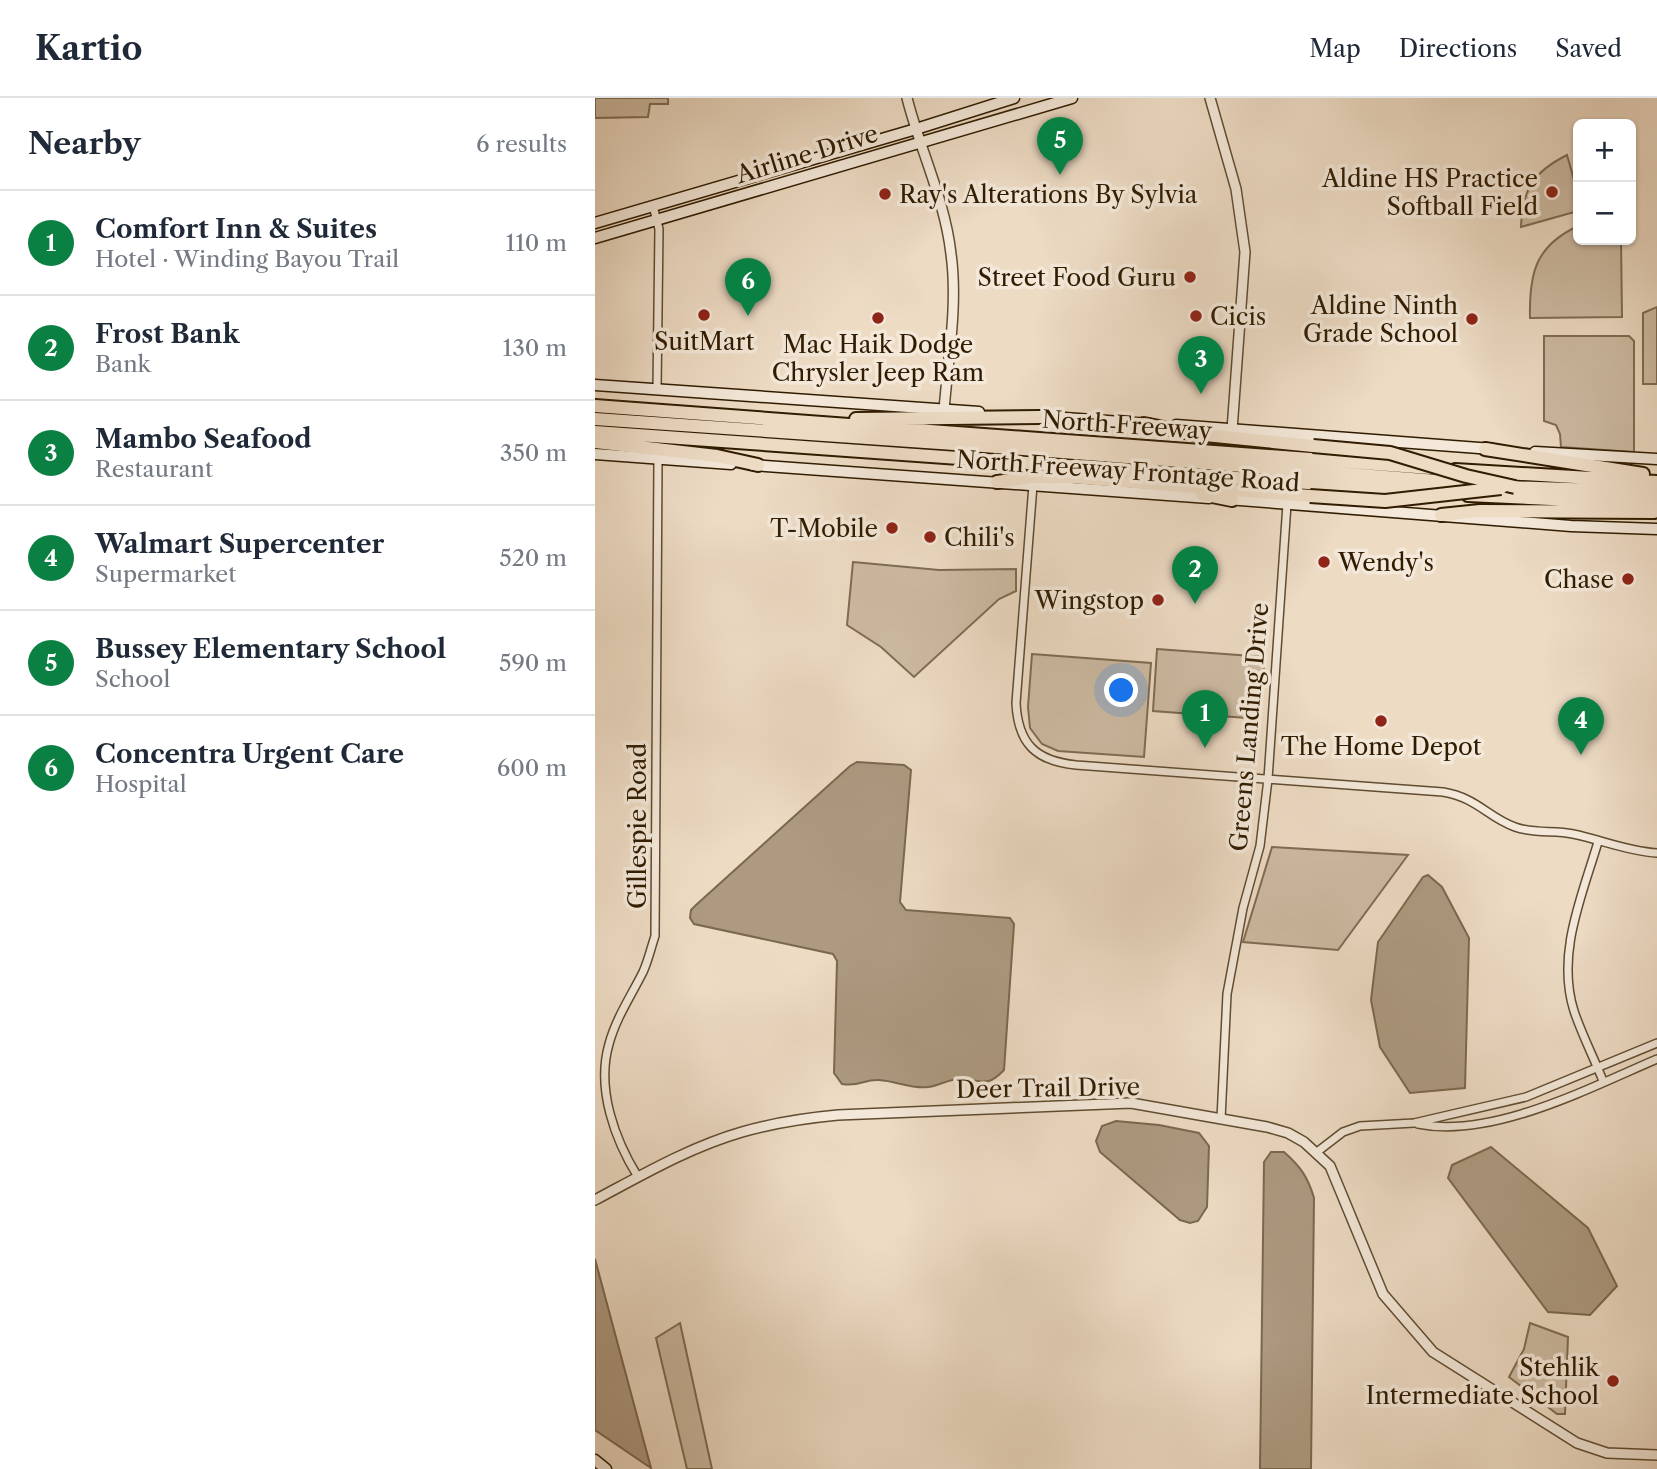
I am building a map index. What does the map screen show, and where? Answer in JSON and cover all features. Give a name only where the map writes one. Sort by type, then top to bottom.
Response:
[{"type":"highway","name":"North Freeway","points":[[595,406],[834,425],[1657,480]]},
{"type":"highway","points":[[834,425],[852,419],[1041,417]]},
{"type":"highway","name":"North Freeway","points":[[595,419],[1515,487],[1657,492]]},
{"type":"highway","points":[[1144,424],[1195,434],[1390,453],[1515,487]]},
{"type":"highway","name":"North Freeway","points":[[595,432],[1501,497],[1657,504]]},
{"type":"highway","points":[[595,442],[717,456],[758,465]]},
{"type":"highway","points":[[1485,449],[1646,475],[1657,480]]},
{"type":"highway","points":[[997,482],[1050,476],[1385,501],[1515,487]]},
{"type":"highway","points":[[1118,480],[1233,500]]},
{"type":"highway","points":[[1441,515],[1480,511],[1657,512]]},
{"type":"main road","name":"Airline Drive","points":[[595,223],[1014,98]]},
{"type":"main road","name":"Airline Drive","points":[[595,238],[1072,98]]},
{"type":"main road","points":[[776,170],[781,184]]},
{"type":"main road","points":[[717,202],[721,196],[732,193],[737,188],[738,181]]},
{"type":"main road","name":"North Freeway Frontage Road","points":[[595,385],[1657,459]]},
{"type":"main road","name":"North Freeway Frontage Road","points":[[595,454],[1571,526],[1657,529]]},
{"type":"main road","points":[[595,1460],[606,1469]]},
{"type":"street","points":[[907,98],[946,227],[951,254],[953,299],[944,410]]},
{"type":"street","points":[[1210,98],[1236,189],[1245,252],[1232,430]]},
{"type":"street","points":[[653,206],[659,239],[657,389]]},
{"type":"street","name":"Gillespie Road","points":[[638,1177],[622,1150],[611,1116],[605,1071],[608,1046],[628,997],[644,970],[655,936],[658,459]]},
{"type":"street","points":[[1033,485],[1016,703],[1017,721],[1026,743],[1047,760],[1059,764],[1454,794],[1477,803],[1511,826],[1532,832],[1575,834],[1626,850],[1657,853]]},
{"type":"street","name":"Greens Landing Drive","points":[[1221,1119],[1227,994],[1243,908],[1261,846],[1287,504]]},
{"type":"street","points":[[1598,842],[1573,927],[1567,967],[1574,1011],[1603,1081]]},
{"type":"street","points":[[1317,1152],[1343,1132],[1360,1126],[1413,1123],[1502,1104],[1526,1097],[1655,1044],[1657,1057],[1517,1115],[1456,1128],[1437,1128],[1413,1123]]},
{"type":"street","name":"Deer Trail Drive","points":[[595,1200],[664,1163],[735,1134],[838,1115],[1131,1103],[1289,1133],[1317,1152],[1330,1166],[1383,1294],[1433,1352],[1577,1443],[1607,1453],[1657,1455]]},
{"type":"shaded area","points":[[595,98],[668,98],[668,104],[650,104],[648,117],[595,118]]},
{"type":"shaded area","name":"Aldine HS Practice Softball Field","points":[[1567,155],[1573,176],[1573,212],[1521,227],[1527,192],[1538,175]]},
{"type":"shaded area","points":[[1573,229],[1573,245],[1621,245],[1622,317],[1530,318],[1531,288],[1537,263],[1552,243]]},
{"type":"shaded area","points":[[1657,307],[1657,384],[1643,384],[1643,313]]},
{"type":"shaded area","points":[[1544,336],[1629,336],[1634,341],[1634,452],[1561,447],[1556,425],[1544,421]]},
{"type":"shaded area","points":[[853,562],[939,570],[1016,569],[1016,591],[999,599],[914,677],[881,647],[847,625]]},
{"type":"shaded area","points":[[1157,649],[1265,657],[1260,719],[1153,711]]},
{"type":"shaded area","points":[[1032,654],[1151,663],[1144,757],[1058,751],[1042,744],[1030,728],[1028,707]]},
{"type":"shaded area","points":[[857,762],[904,765],[911,770],[900,902],[906,910],[1010,918],[1014,924],[1004,1070],[993,1079],[984,1082],[956,1079],[922,1087],[879,1080],[842,1084],[834,1073],[837,961],[833,954],[694,924],[690,918],[691,910],[696,905]]},
{"type":"shaded area","points":[[1272,847],[1408,855],[1338,950],[1243,942]]},
{"type":"shaded area","points":[[1428,875],[1442,887],[1469,938],[1465,1088],[1410,1093],[1380,1047],[1371,1000],[1378,942],[1423,877]]},
{"type":"shaded area","points":[[1116,1121],[1159,1125],[1199,1133],[1209,1146],[1207,1207],[1198,1221],[1190,1223],[1180,1220],[1100,1152],[1096,1141],[1102,1126]]},
{"type":"shaded area","points":[[1491,1147],[1588,1228],[1617,1286],[1590,1315],[1548,1312],[1448,1178],[1452,1165]]},
{"type":"shaded area","points":[[1271,1152],[1284,1152],[1295,1162],[1303,1172],[1314,1198],[1311,1469],[1260,1469],[1264,1162]]},
{"type":"shaded area","points":[[595,1259],[651,1468],[595,1430]]},
{"type":"shaded area","points":[[680,1323],[712,1469],[687,1469],[656,1338]]},
{"type":"shaded area","points":[[1530,1323],[1568,1337],[1565,1414],[1557,1414],[1509,1377],[1524,1349]]},
{"type":"place","name":"Bussey Elementary School","points":[[1060,175]]},
{"type":"place","name":"Aldine HS Practice Softball Field","points":[[1552,192]]},
{"type":"place","name":"Ray's Alterations By Sylvia","points":[[885,194]]},
{"type":"place","name":"Street Food Guru","points":[[1190,277]]},
{"type":"place","name":"SuitMart","points":[[704,315]]},
{"type":"place","name":"Concentra Urgent Care","points":[[748,316]]},
{"type":"place","name":"Cicis","points":[[1196,316]]},
{"type":"place","name":"Mac Haik Dodge Chrysler Jeep Ram","points":[[878,318]]},
{"type":"place","name":"Aldine Ninth Grade School","points":[[1472,319]]},
{"type":"place","name":"Mambo Seafood","points":[[1201,394]]},
{"type":"place","name":"T-Mobile","points":[[892,528]]},
{"type":"place","name":"Chili's","points":[[930,537]]},
{"type":"place","name":"Wendy's","points":[[1324,562]]},
{"type":"place","name":"Chase","points":[[1628,579]]},
{"type":"place","name":"Wingstop","points":[[1158,600]]},
{"type":"place","name":"Frost Bank","points":[[1195,604]]},
{"type":"place","name":"The Home Depot","points":[[1381,721]]},
{"type":"place","name":"Comfort Inn & Suites","points":[[1205,748]]},
{"type":"place","name":"Walmart Supercenter","points":[[1581,755]]},
{"type":"place","name":"Stehlik Intermediate School","points":[[1613,1381]]}]
